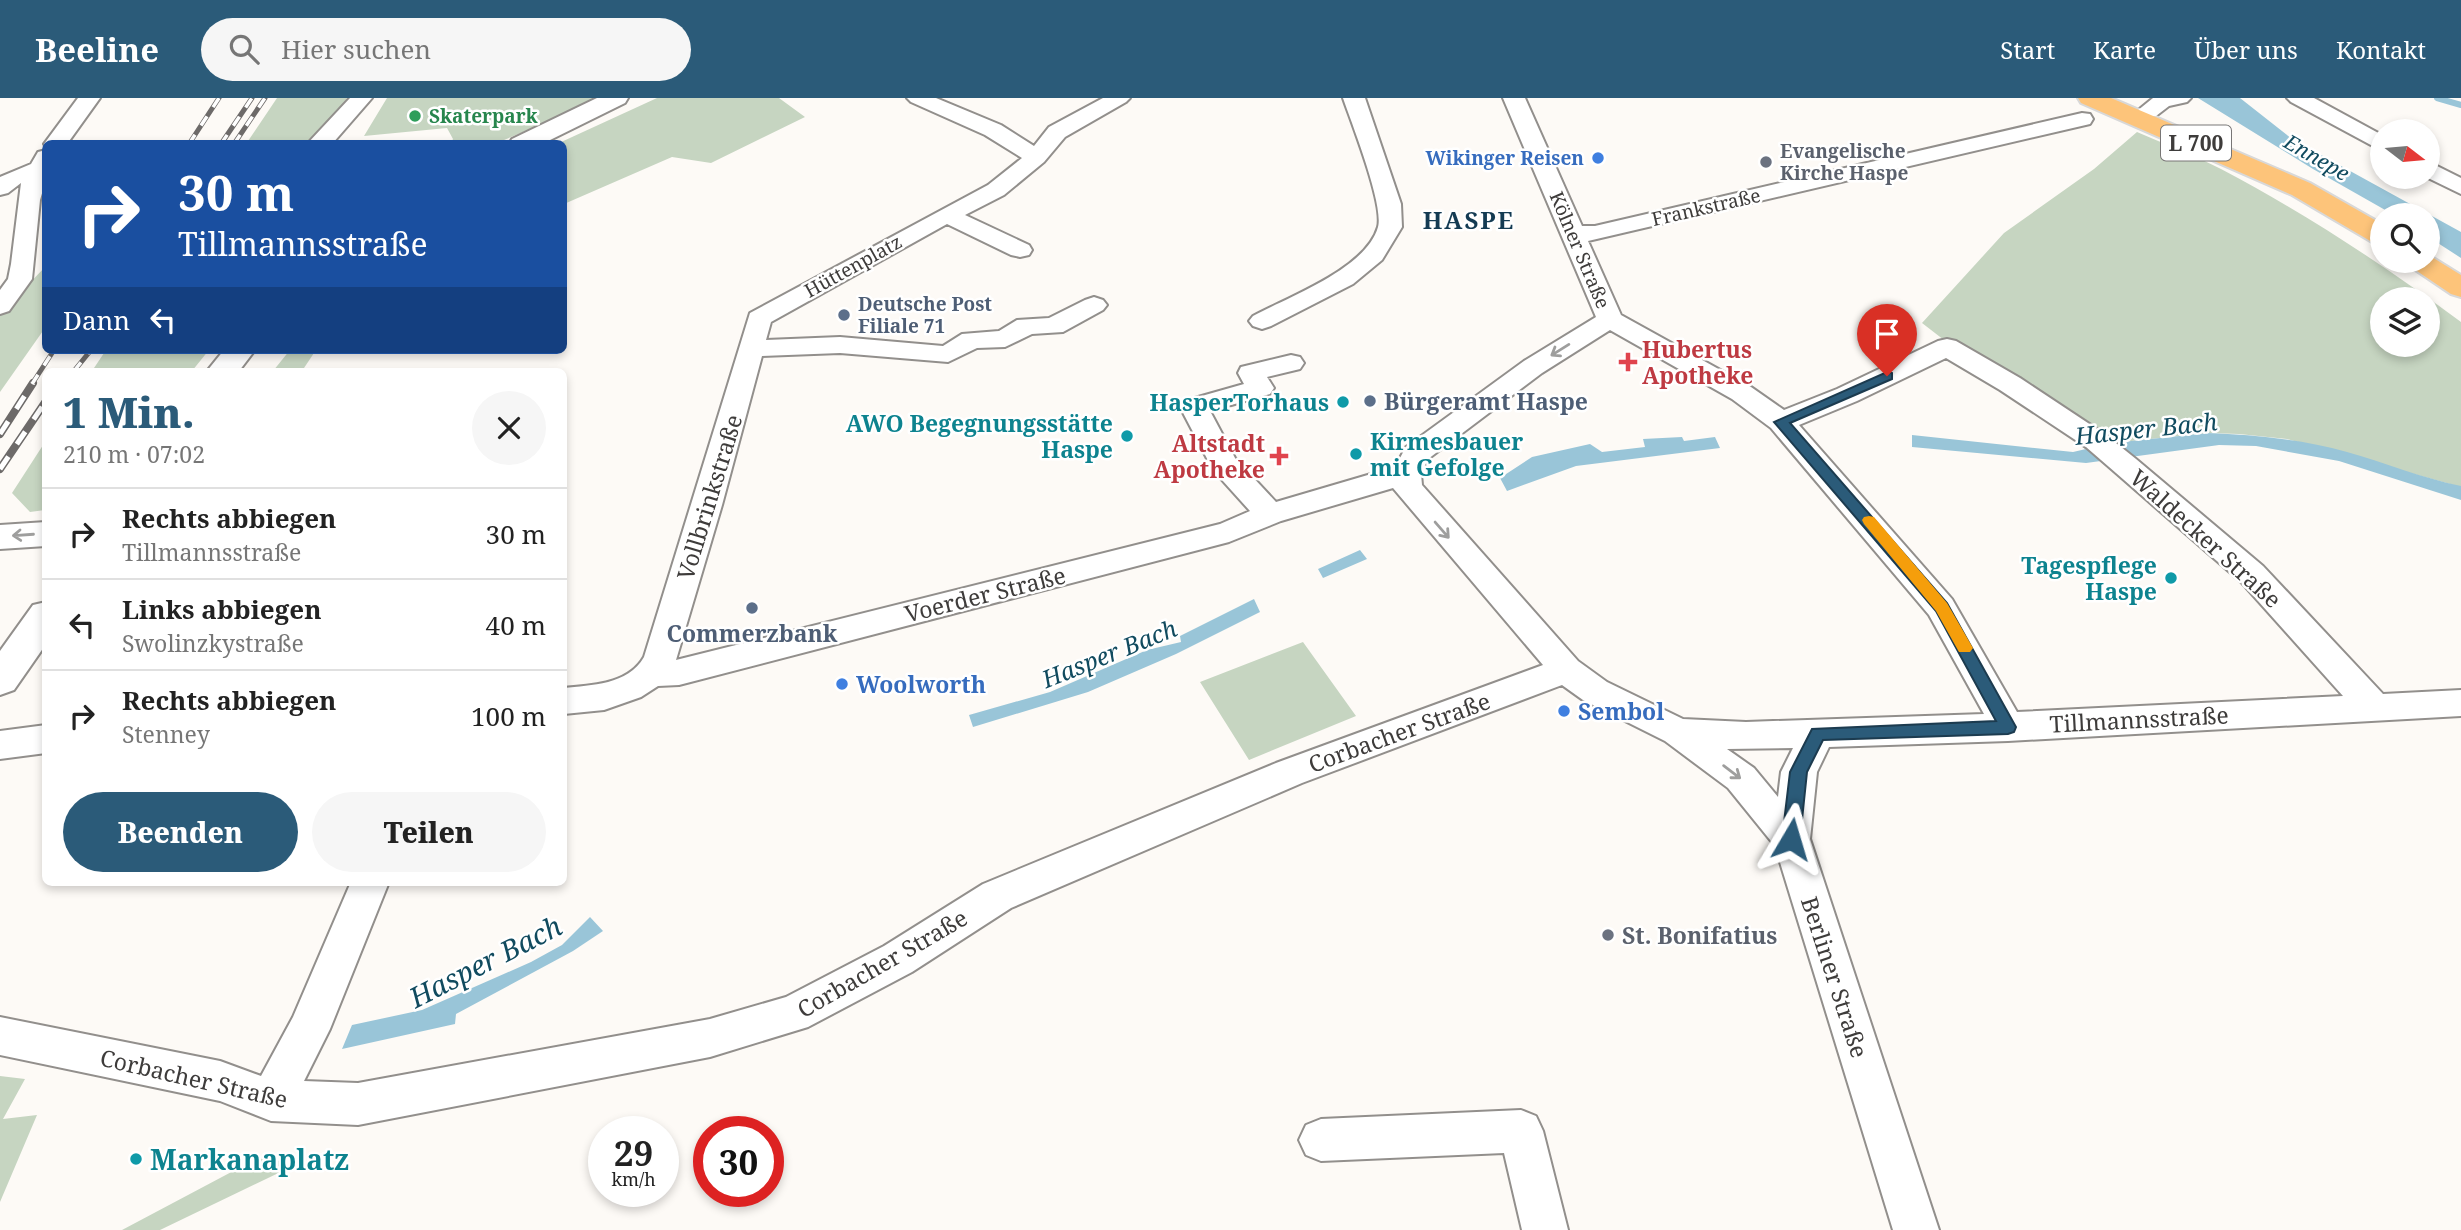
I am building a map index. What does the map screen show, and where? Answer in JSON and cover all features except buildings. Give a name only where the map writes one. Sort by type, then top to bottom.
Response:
[{"type":"main road","points":[[529,140],[616,98]]},
{"type":"main road","name":"L 700","points":[[2116,98],[2233,151],[2370,229]]},
{"type":"main road","name":"L 700","points":[[2086,108],[2301,189]]},
{"type":"main road","points":[[2439,273],[2461,288]]},
{"type":"main road","points":[[225,368],[237,354]]},
{"type":"main road","points":[[0,537],[42,534]]},
{"type":"main road","points":[[0,680],[42,621]]},
{"type":"street","points":[[58,140],[89,98]]},
{"type":"street","points":[[322,140],[361,98]]},
{"type":"street","points":[[918,98],[993,130],[1036,158]]},
{"type":"street","name":"Hüttenplatz","points":[[759,318],[996,190],[1036,158],[1057,132],[1119,98]]},
{"type":"street","points":[[1262,321],[1344,279],[1373,255],[1390,227],[1389,204],[1354,98]]},
{"type":"street","name":"Kölner Straße","points":[[1406,474],[1416,454],[1440,435],[1533,368],[1610,319],[1514,98]]},
{"type":"street","points":[[2148,111],[2163,102],[2179,98]]},
{"type":"street","points":[[2298,98],[2370,137]]},
{"type":"street","name":"Frankstraße","points":[[1574,234],[1607,230],[2086,108]]},
{"type":"street","points":[[0,188],[41,163]]},
{"type":"street","points":[[0,306],[19,282],[25,220],[41,163]]},
{"type":"street","points":[[2440,175],[2461,187]]},
{"type":"street","points":[[947,215],[1020,250]]},
{"type":"street","points":[[752,348],[840,345],[948,354],[971,340],[1005,339],[1026,326],[1054,326],[1094,305]]},
{"type":"street","name":"Vollbrinkstraße","points":[[651,674],[660,658],[705,513],[759,318]]},
{"type":"street","points":[[1610,319],[1663,352],[1762,405],[1781,422],[1941,607],[2008,727]]},
{"type":"street","name":"Waldecker Straße","points":[[1781,422],[1847,396],[1947,347],[2010,384],[2096,441],[2126,466],[2252,574],[2374,707]]},
{"type":"street","points":[[1270,514],[1223,463],[1194,407],[1260,388],[1251,373],[1291,363]]},
{"type":"street","name":"Voerder Straße","points":[[567,701],[604,697],[629,688],[651,674],[679,672],[1230,532],[1270,514],[1406,474]]},
{"type":"street","name":"Berliner Straße","points":[[1406,474],[1407,487],[1413,496],[1566,670],[1595,691],[1677,731],[1741,778],[1791,839],[1916,1230]]},
{"type":"street","name":"Corbacher Straße","points":[[0,1036],[220,1082],[271,1100],[358,1104],[710,1038],[794,1014],[898,959],[997,896],[1289,773],[1566,670]]},
{"type":"street","name":"Tillmannsstraße","points":[[1677,731],[1717,736],[1818,734],[2008,727],[2461,703]]},
{"type":"street","points":[[1791,839],[1799,772],[1818,734]]},
{"type":"street","points":[[0,744],[42,739]]},
{"type":"street","points":[[271,1100],[309,1029],[368,886]]},
{"type":"street","points":[[1321,1140],[1521,1131],[1545,1230]]},
{"type":"green space","points":[[277,98],[347,98],[334,118],[308,140],[249,140]]},
{"type":"green space","points":[[387,98],[603,98],[504,140],[452,140],[447,128],[364,136]]},
{"type":"green space","points":[[657,98],[779,98],[805,117],[711,163],[672,157],[567,203],[566,140]]},
{"type":"green space","points":[[2137,132],[2211,164],[2252,186],[2370,258],[2370,273],[2391,273],[2411,287],[2370,287],[2370,357],[2440,357],[2440,307],[2461,322],[2461,487],[2287,439],[2239,434],[2208,433],[2112,443],[2085,449],[1922,323],[2004,233],[2094,169]]},
{"type":"green space","points":[[42,270],[42,332],[0,392],[0,314]]},
{"type":"green space","points":[[103,354],[206,354],[194,368],[94,368]]},
{"type":"green space","points":[[287,354],[313,354],[304,368],[275,368]]},
{"type":"green space","points":[[42,447],[42,510],[30,512],[12,493]]},
{"type":"green space","points":[[1303,642],[1356,716],[1249,760],[1200,682]]},
{"type":"green space","points":[[0,1076],[25,1079],[3,1119],[37,1115],[0,1202]]},
{"type":"green space","points":[[276,1159],[289,1168],[160,1230],[122,1230],[254,1160]]},
{"type":"water","points":[[2198,98],[2240,98],[2292,139],[2370,182],[2370,189],[2383,189],[2408,203],[2373,203]]},
{"type":"water","points":[[2440,220],[2461,232],[2461,258],[2440,244]]},
{"type":"water","points":[[2208,433],[2278,438],[2347,452],[2461,486],[2461,500],[2339,461],[2256,446],[2219,445],[2086,463],[1912,447],[1912,435],[2073,452],[2112,443]]},
{"type":"water","points":[[1682,437],[1684,441],[1715,437],[1720,448],[1576,466],[1507,491],[1500,478],[1532,457],[1590,444],[1602,452],[1645,447],[1643,439]]},
{"type":"water","points":[[1360,550],[1367,559],[1323,578],[1318,569]]},
{"type":"water","points":[[1254,599],[1260,612],[1176,654],[1088,692],[973,727],[969,715],[1050,692],[1147,650],[1181,642],[1180,636]]},
{"type":"water","points":[[590,917],[603,931],[573,951],[456,1014],[455,1024],[342,1049],[352,1025],[422,1010],[531,962],[562,945]]},
{"type":"waterway","name":"Ennepe","points":[[2437,98],[2461,105]]},
{"type":"railway","points":[[192,140],[219,98]]},
{"type":"railway","points":[[224,140],[252,98]]},
{"type":"railway","points":[[237,140],[265,98]]},
{"type":"railway","points":[[42,368],[51,354]]},
{"type":"railway","points":[[76,368],[88,354]]},
{"type":"railway","points":[[32,384],[42,369]]},
{"type":"railway","points":[[0,434],[33,383]]},
{"type":"railway","points":[[0,469],[42,407]]},
{"type":"slow traffic","points":[[1869,520],[1941,607],[1965,648]]},
{"type":"place","name":"Skaterpark","points":[[415,116]]},
{"type":"place","name":"Wikinger Reisen","points":[[1598,158]]},
{"type":"place","name":"Evangelische Kirche Haspe","points":[[1766,162]]},
{"type":"place","name":"Deutsche Post Filiale 71","points":[[844,315]]},
{"type":"place","name":"Hubertus Apotheke","points":[[1628,362]]},
{"type":"place","name":"Bürgeramt Haspe","points":[[1370,401]]},
{"type":"place","name":"HasperTorhaus","points":[[1343,402]]},
{"type":"place","name":"AWO Begegnungsstätte Haspe","points":[[1127,436]]},
{"type":"place","name":"Kirmesbauer mit Gefolge","points":[[1356,454]]},
{"type":"place","name":"Altstadt Apotheke","points":[[1279,456]]},
{"type":"place","name":"Tagespflege Haspe","points":[[2171,578]]},
{"type":"place","name":"Commerzbank","points":[[752,608]]},
{"type":"place","name":"Woolworth","points":[[842,684]]},
{"type":"place","name":"Sembol","points":[[1564,711]]},
{"type":"place","name":"St. Bonifatius","points":[[1608,935]]},
{"type":"place","name":"Markanaplatz","points":[[136,1159]]},
{"type":"district","name":"HASPE","points":[[1469,219]]},
{"type":"route","points":[[1791,839],[1799,772],[1818,734],[2008,727],[1941,607],[1903,559],[1781,422],[1847,396],[1887,376]]},
{"type":"water label","name":"Hasper Bach","points":[[2146,428]]},
{"type":"water label","name":"Hasper Bach","points":[[1109,653]]},
{"type":"water label","name":"Hasper Bach","points":[[485,961]]}]
